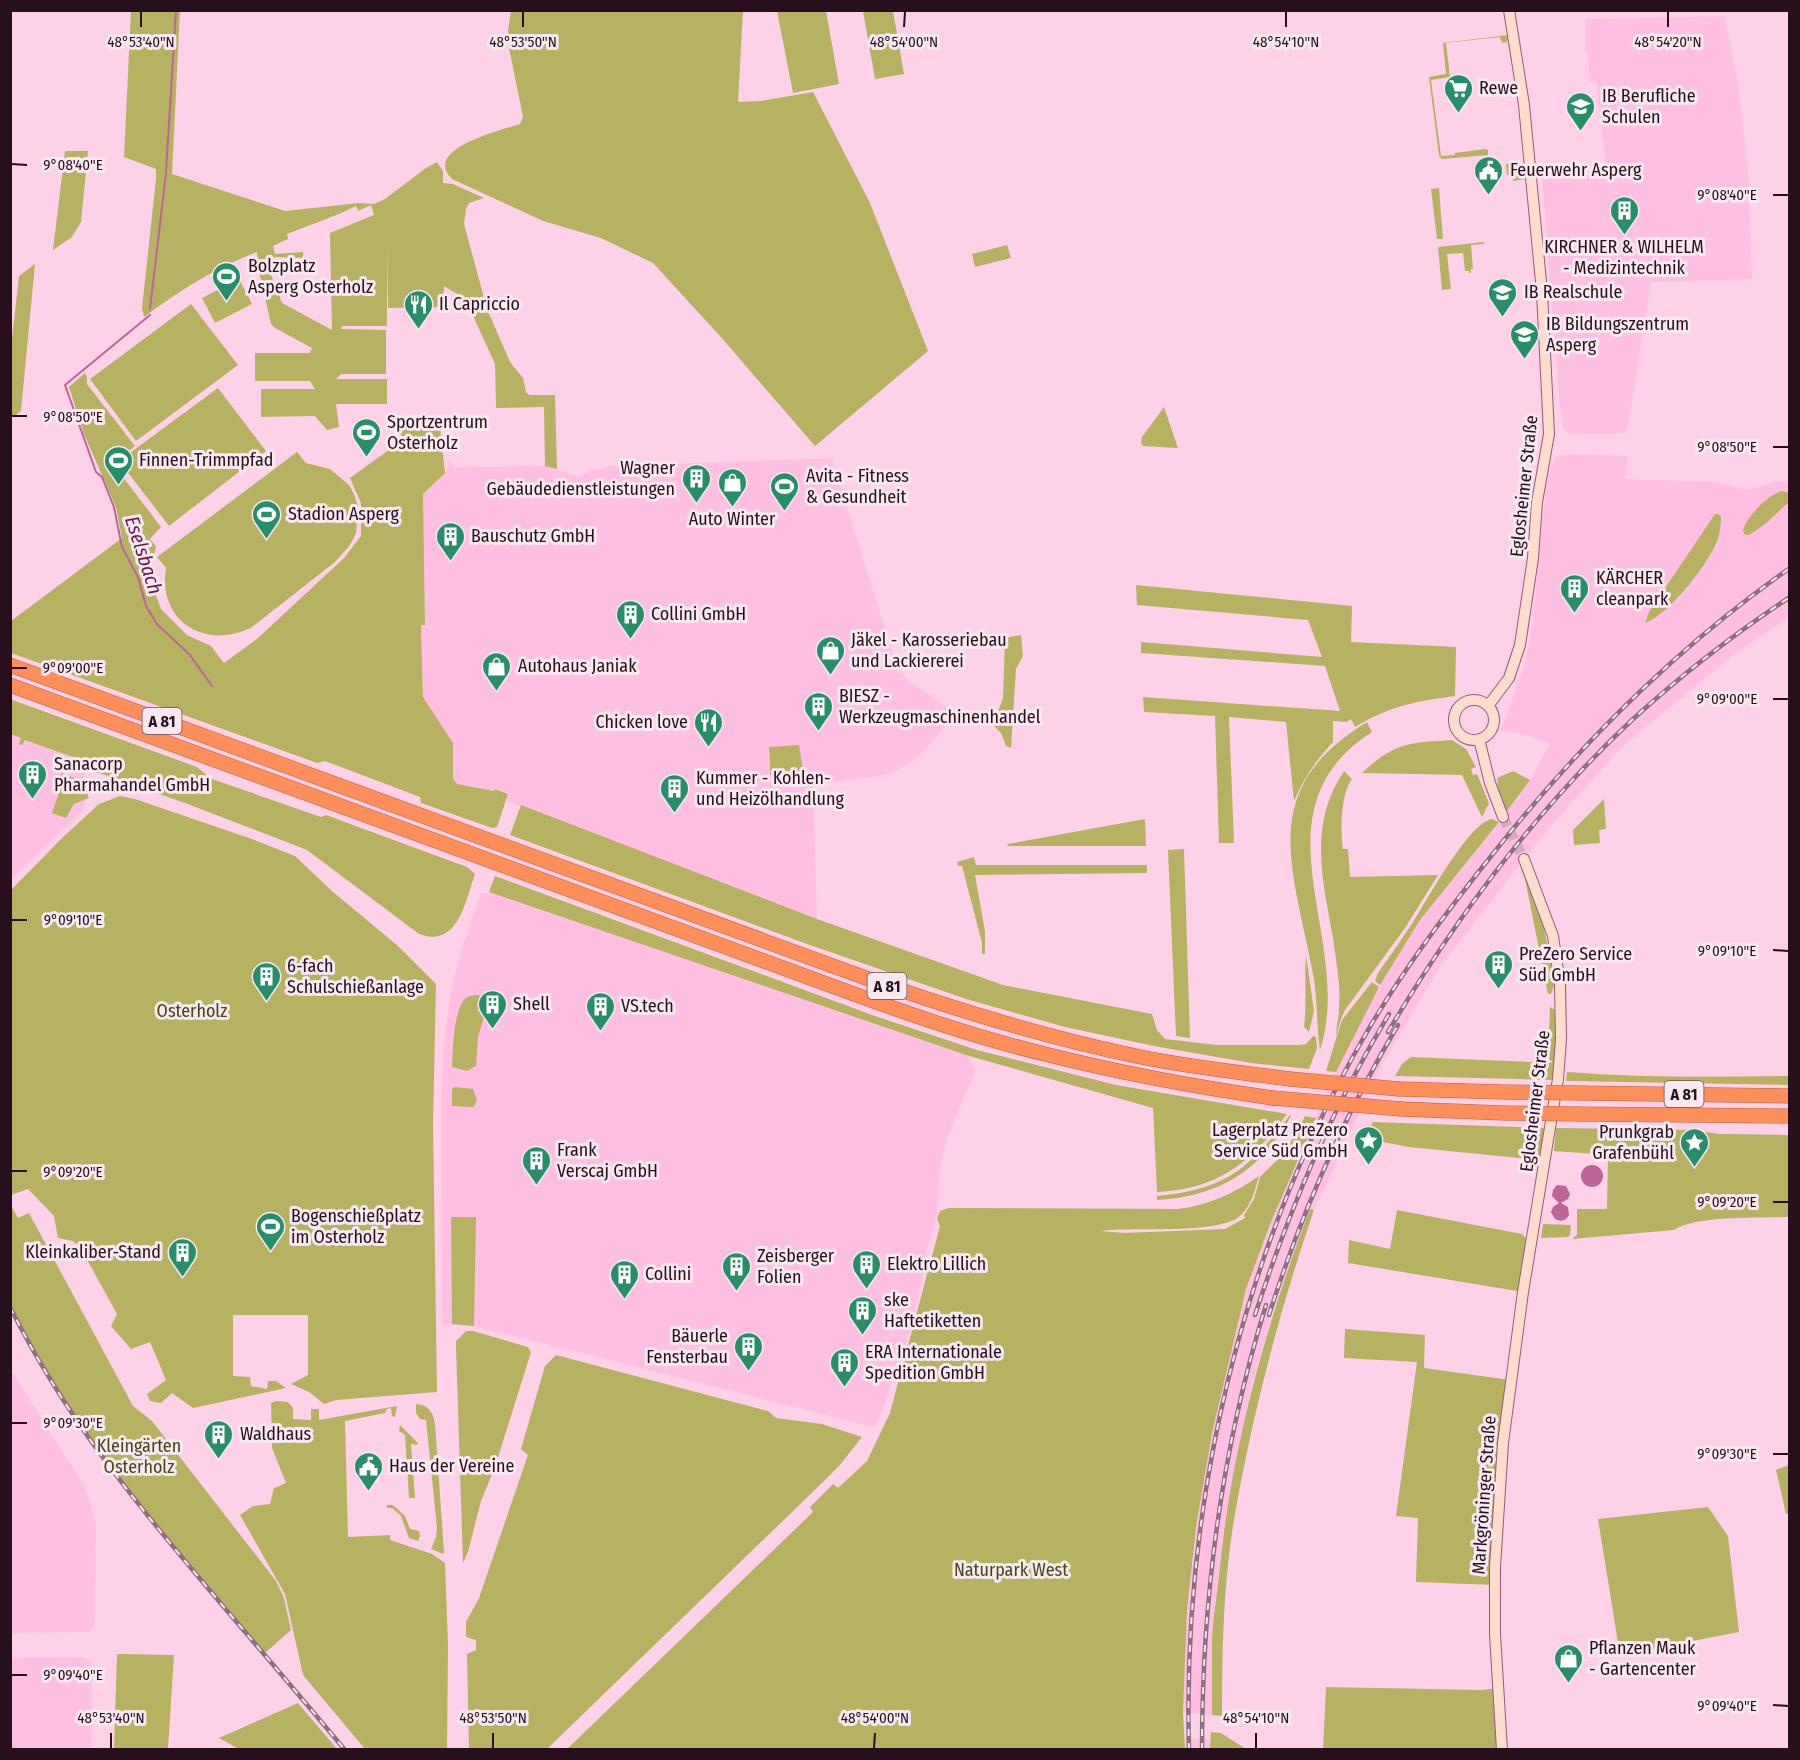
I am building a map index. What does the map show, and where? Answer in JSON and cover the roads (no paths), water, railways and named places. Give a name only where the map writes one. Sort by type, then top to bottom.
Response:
[{"type":"highway","name":"A 81","points":[[10,665],[809,958],[942,1005],[1050,1036],[1206,1069],[1324,1083],[1504,1092],[1790,1096]]},
{"type":"highway","name":"A 81","points":[[10,685],[824,983],[960,1031],[1044,1054],[1134,1075],[1273,1098],[1401,1109],[1504,1113],[1790,1116]]},
{"type":"main road","name":"Eglosheimer Straße","points":[[1488,706],[1509,678],[1520,645],[1549,434],[1542,292],[1524,105],[1509,10]]},
{"type":"main road","points":[[1470,700],[1476,700],[1488,706],[1494,722],[1489,733],[1479,739],[1465,737],[1455,726],[1456,713],[1464,703],[1470,700]]},
{"type":"main road","points":[[1479,739],[1490,783],[1503,817]]},
{"type":"main road","name":"Eglosheimer Straße","points":[[1524,860],[1553,936],[1562,999],[1558,1079],[1531,1244]]},
{"type":"main road","name":"Markgröninger Straße","points":[[1502,1749],[1495,1634],[1497,1526],[1510,1380],[1531,1244]]},
{"type":"waterway","name":"Eselsbach","points":[[166,172],[176,10]]},
{"type":"waterway","name":"Eselsbach","points":[[150,309],[166,173]]},
{"type":"waterway","name":"Eselsbach","points":[[150,315],[65,385],[96,472],[102,477],[114,507],[122,547],[138,577],[146,606],[157,624],[190,655],[212,686]]},
{"type":"tunnel","points":[[1503,817],[1524,859]]},
{"type":"railway","points":[[1189,1750],[1189,1658],[1196,1565],[1209,1473],[1228,1382],[1253,1292],[1284,1204],[1321,1119],[1364,1037],[1411,962],[1532,806],[1565,768],[1635,696],[1710,629],[1790,568]]},
{"type":"railway","points":[[1388,1032],[1469,907],[1530,828],[1563,791],[1632,720],[1669,687],[1728,640],[1790,597]]},
{"type":"railway","points":[[1255,1315],[1268,1275],[1313,1160],[1349,1086],[1389,1014]]},
{"type":"railway","points":[[1269,1315],[1295,1240],[1325,1166],[1378,1059],[1398,1025]]},
{"type":"railway","points":[[1202,1750],[1206,1637],[1217,1525],[1237,1414],[1266,1305]]},
{"type":"railway","points":[[10,1307],[54,1385],[102,1457],[183,1559],[345,1750]]},
{"type":"place","name":"Rewe","points":[[1458,114]]},
{"type":"place","name":"IB Berufliche Schulen","points":[[1581,132]]},
{"type":"place","name":"Feuerwehr Asperg","points":[[1489,196]]},
{"type":"place","name":"KIRCHNER & WILHELM - Medizintechnik","points":[[1624,236]]},
{"type":"place","name":"Bolzplatz Asperg Osterholz","points":[[227,302]]},
{"type":"place","name":"IB Realschule","points":[[1503,318]]},
{"type":"place","name":"Il Capriccio","points":[[418,330]]},
{"type":"place","name":"IB Bildungszentrum Asperg","points":[[1525,360]]},
{"type":"place","name":"Sportzentrum Osterholz","points":[[366,458]]},
{"type":"place","name":"Finnen-Trimmpfad","points":[[118,486]]},
{"type":"place","name":"Wagner Gebäudedienstleistungen","points":[[696,504]]},
{"type":"place","name":"Auto Winter","points":[[732,508]]},
{"type":"place","name":"Avita - Fitness & Gesundheit","points":[[785,512]]},
{"type":"place","name":"Stadion Asperg","points":[[267,540]]},
{"type":"place","name":"Bauschutz GmbH","points":[[450,562]]},
{"type":"place","name":"KÄRCHER cleanpark","points":[[1575,614]]},
{"type":"place","name":"Collini GmbH","points":[[630,640]]},
{"type":"place","name":"Jäkel - Karosseriebau und Lackiererei","points":[[830,676]]},
{"type":"place","name":"Autohaus Janiak","points":[[497,692]]},
{"type":"place","name":"BIESZ - Werkzeugmaschinenhandel","points":[[818,732]]},
{"type":"place","name":"Chicken love","points":[[709,748]]},
{"type":"place","name":"Sanacorp Pharmahandel GmbH","points":[[33,800]]},
{"type":"place","name":"Kummer - Kohlen- und Heizölhandlung","points":[[675,814]]},
{"type":"place","name":"PreZero Service Süd GmbH","points":[[1498,990]]},
{"type":"place","name":"6-fach Schulschießanlage","points":[[266,1002]]},
{"type":"place","name":"Shell","points":[[492,1030]]},
{"type":"place","name":"VS.tech","points":[[600,1032]]},
{"type":"place","name":"Lagerplatz PreZero Service Süd GmbH","points":[[1369,1166]]},
{"type":"place","name":"Prunkgrab Grafenbühl","points":[[1695,1168]]},
{"type":"place","name":"Frank Verscaj GmbH","points":[[536,1186]]},
{"type":"place","name":"Bogenschießplatz im Osterholz","points":[[270,1252]]},
{"type":"place","name":"Kleinkaliber-Stand","points":[[182,1278]]},
{"type":"place","name":"Elektro Lillich","points":[[866,1290]]},
{"type":"place","name":"Zeisberger Folien","points":[[736,1292]]},
{"type":"place","name":"Collini","points":[[624,1300]]},
{"type":"place","name":"ske Haftetiketten","points":[[863,1336]]},
{"type":"place","name":"Bäuerle Fensterbau","points":[[749,1372]]},
{"type":"place","name":"ERA Internationale Spedition GmbH","points":[[844,1388]]},
{"type":"place","name":"Waldhaus","points":[[219,1460]]},
{"type":"place","name":"Haus der Vereine","points":[[368,1492]]},
{"type":"place","name":"Pflanzen Mauk - Gartencenter","points":[[1568,1684]]},
{"type":"park label","name":"Osterholz","points":[[192,1011]]},
{"type":"park label","name":"Kleingärten Osterholz","points":[[139,1456]]},
{"type":"park label","name":"Naturpark West","points":[[1011,1570]]}]
